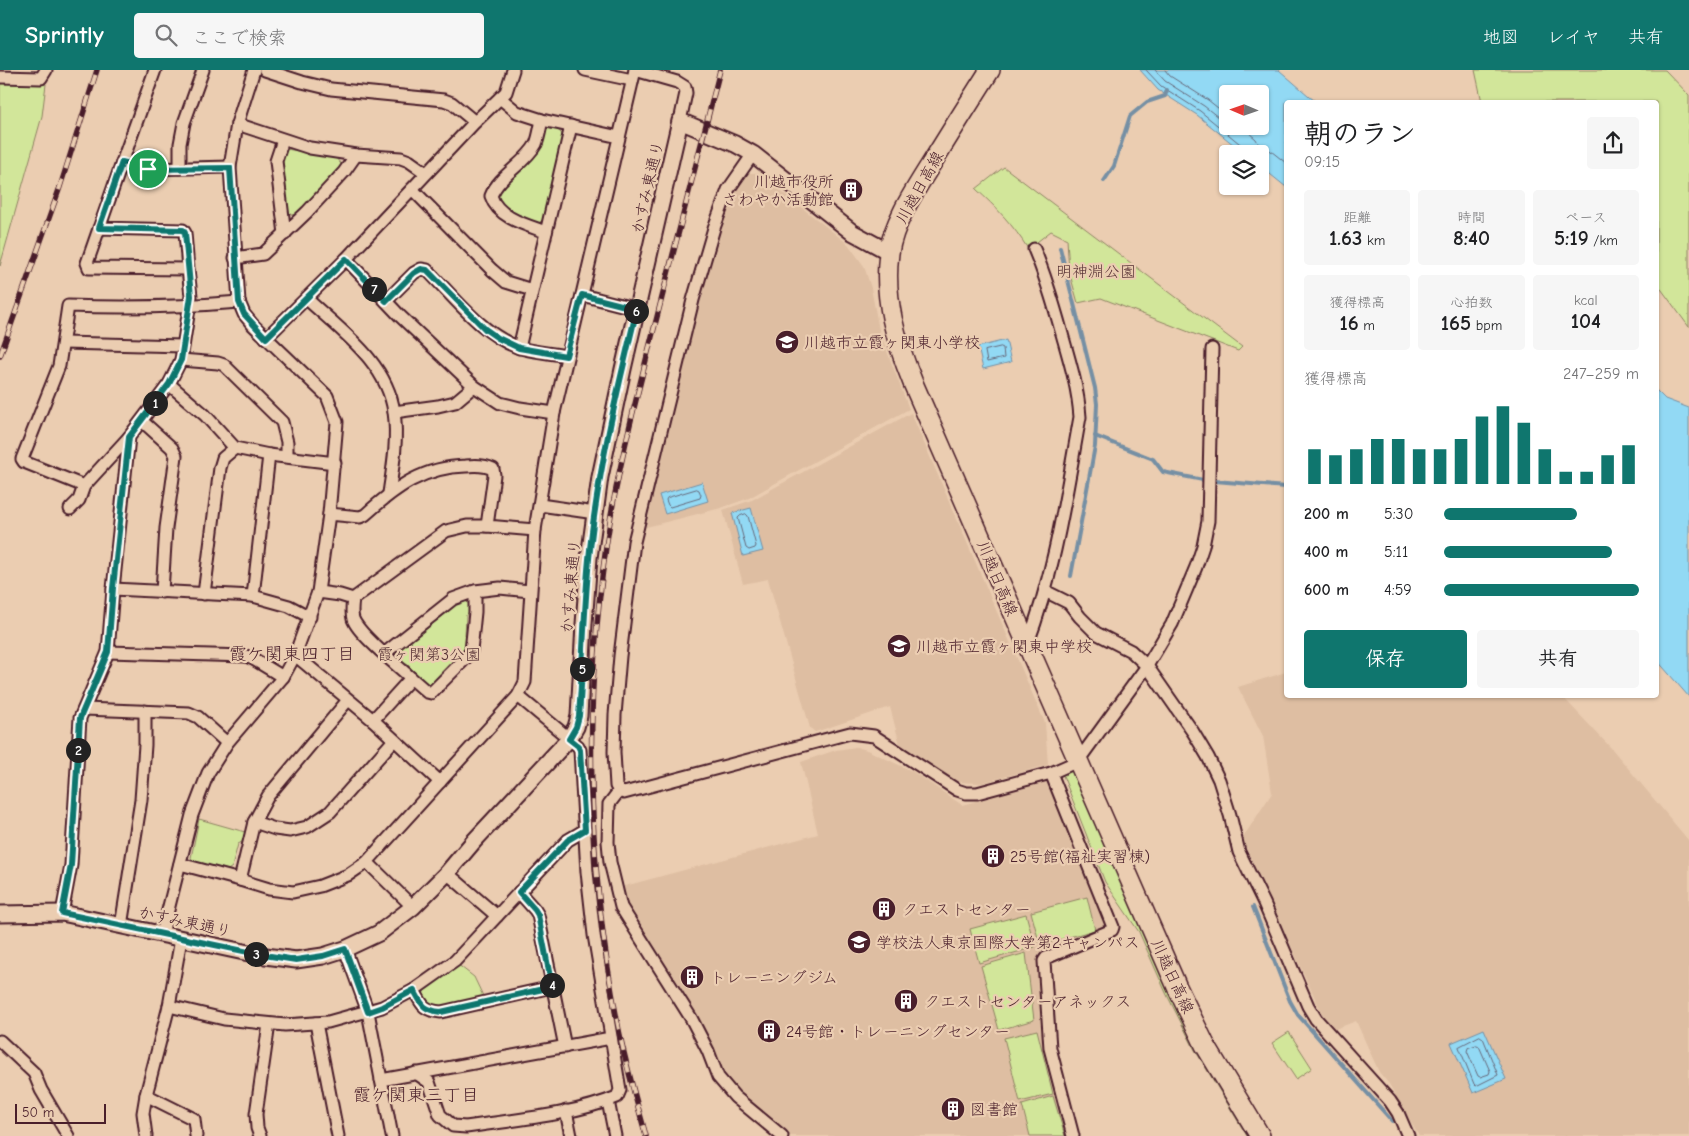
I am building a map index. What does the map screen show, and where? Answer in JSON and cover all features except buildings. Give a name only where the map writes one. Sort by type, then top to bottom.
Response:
[{"type":"main road","name":"川越日高線","points":[[990,70],[943,144],[906,208],[892,239],[887,274],[890,311],[894,330],[902,356],[1177,987],[1202,1038],[1260,1136]]},
{"type":"street","points":[[0,77],[41,78],[46,70]]},
{"type":"street","points":[[155,70],[87,263],[89,268],[188,269]]},
{"type":"street","points":[[180,168],[180,144],[184,123],[203,70]]},
{"type":"street","points":[[162,934],[198,795],[208,773],[227,743],[282,677],[295,655],[310,617],[318,592],[325,552],[335,464],[337,422],[327,396],[266,338],[244,314],[239,302],[230,168],[237,124],[254,70]]},
{"type":"street","points":[[266,70],[331,89],[444,100],[452,103],[475,122]]},
{"type":"street","points":[[302,82],[307,70]]},
{"type":"street","points":[[266,338],[346,259],[426,173],[506,92],[513,70]]},
{"type":"street","points":[[585,70],[634,73],[677,82],[685,87],[686,93],[680,121],[735,144],[753,154],[852,232],[889,252]]},
{"type":"street","points":[[180,864],[269,889],[293,892],[320,886],[348,876],[367,862],[518,696],[525,682],[535,530],[554,414],[566,356],[634,73]]},
{"type":"street","points":[[500,98],[517,112],[542,120],[619,137]]},
{"type":"street","points":[[542,120],[536,143],[526,156],[494,188],[491,196],[493,202],[507,216],[520,224],[546,232]]},
{"type":"street","name":"かすみ東通り","points":[[0,914],[62,913],[258,954],[296,960],[323,956],[345,949],[379,933],[413,907],[447,873],[474,841],[569,739],[576,727],[579,716],[586,595],[595,514],[604,459],[680,121]]},
{"type":"street","points":[[237,124],[310,148],[356,155],[401,158],[409,161],[426,173]]},
{"type":"street","points":[[519,348],[571,126]]},
{"type":"street","points":[[283,140],[276,161],[285,234]]},
{"type":"street","points":[[753,154],[728,190],[714,228],[693,300],[634,542],[615,715],[614,752],[616,786],[619,791],[624,793],[850,734],[874,736],[957,790],[966,793],[977,793],[1051,773],[1078,761],[1147,666],[1172,624],[1203,546],[1208,522],[1212,349]]},
{"type":"street","points":[[235,258],[263,254],[313,206],[344,172],[356,155]]},
{"type":"street","points":[[122,162],[148,169],[230,168]]},
{"type":"street","points":[[412,189],[506,282],[532,290]]},
{"type":"street","points":[[70,509],[79,500],[84,486],[129,437],[169,384],[181,360],[191,296],[185,233],[183,230],[99,228]]},
{"type":"street","points":[[1027,645],[1045,591],[1080,417],[1079,400],[1074,378],[1044,273],[1034,249]]},
{"type":"street","points":[[346,259],[386,301],[474,386],[500,402],[520,408],[554,414]]},
{"type":"street","points":[[386,301],[414,273],[421,269],[427,270],[485,329],[498,338],[519,348],[566,356]]},
{"type":"street","points":[[582,295],[637,309]]},
{"type":"street","points":[[307,298],[367,356],[379,370],[390,394],[394,412],[395,444],[389,493]]},
{"type":"street","points":[[84,486],[24,462],[22,459],[59,366],[68,306],[113,308],[189,306],[239,302]]},
{"type":"street","points":[[63,343],[182,346]]},
{"type":"street","points":[[181,360],[224,365],[282,422],[286,432],[287,456]]},
{"type":"street","points":[[169,384],[205,414],[235,448],[269,455],[335,464]]},
{"type":"street","points":[[394,412],[455,402],[474,386]]},
{"type":"street","points":[[142,421],[172,448],[176,456],[166,528],[162,592]]},
{"type":"street","points":[[62,913],[71,865],[80,718],[108,652],[129,437]]},
{"type":"street","points":[[204,594],[220,468],[223,458],[235,448]]},
{"type":"street","points":[[253,596],[269,455]]},
{"type":"street","points":[[329,514],[365,515],[389,493],[428,472],[458,466],[488,466],[492,469],[494,475],[487,526]]},
{"type":"street","points":[[540,504],[595,514]]},
{"type":"street","points":[[475,591],[471,651],[431,693],[427,692],[410,678],[364,635],[356,625],[351,610],[353,599],[446,531],[467,526],[535,530]]},
{"type":"street","points":[[113,588],[253,596],[289,606],[310,617]]},
{"type":"street","points":[[385,653],[453,599],[475,591],[500,588],[530,591]]},
{"type":"street","points":[[1045,591],[1069,603],[1096,633],[1131,651],[1147,666],[1193,732],[1219,780],[1239,852],[1264,903],[1308,1006],[1316,1019],[1390,1101],[1398,1113],[1408,1136]]},
{"type":"street","points":[[318,592],[353,599]]},
{"type":"street","points":[[108,652],[246,656],[282,677]]},
{"type":"street","points":[[295,655],[373,720],[440,782]]},
{"type":"street","points":[[373,720],[410,678]]},
{"type":"street","points":[[416,1073],[429,1082],[440,1115],[453,1126],[466,1127],[566,1111],[608,1101],[617,1097],[620,1090],[594,935],[587,872],[580,750],[578,746],[518,696]]},
{"type":"street","points":[[240,880],[254,822],[268,796],[348,700]]},
{"type":"street","points":[[84,709],[189,713],[198,717],[227,743]]},
{"type":"street","points":[[121,926],[141,800],[145,745],[145,711]]},
{"type":"street","points":[[254,822],[275,829],[290,831],[307,827],[330,812],[394,740]]},
{"type":"street","points":[[1051,773],[1113,927],[1112,930],[1046,958],[1044,961],[1050,1048],[1073,1136]]},
{"type":"street","points":[[619,791],[609,804],[608,842],[610,862],[621,907],[691,1018],[708,1051],[718,1077],[735,1098],[782,1136]]},
{"type":"street","points":[[169,1006],[224,1019],[285,1026],[328,1022],[382,1007],[414,990],[455,961],[568,840],[585,830]]},
{"type":"street","points":[[367,862],[413,907]]},
{"type":"street","points":[[447,873],[497,916]]},
{"type":"street","points":[[519,892],[538,915],[565,1047]]},
{"type":"street","points":[[146,1136],[143,1112],[146,1095],[169,1006],[181,939]]},
{"type":"street","points":[[345,949],[368,1012],[392,1136]]},
{"type":"street","points":[[414,990],[421,1004],[426,1009],[441,1012],[552,987]]},
{"type":"street","points":[[316,1023],[338,1136]]},
{"type":"street","points":[[260,1136],[257,1128],[256,1114],[269,1024]]},
{"type":"street","points":[[381,1080],[611,1038]]},
{"type":"street","points":[[0,1040],[34,1072],[41,1090],[68,1136]]},
{"type":"street","points":[[146,1095],[194,1119],[196,1136]]},
{"type":"street","points":[[608,1101],[615,1136]]},
{"type":"street","points":[[566,1111],[571,1136]]},
{"type":"shaded area","name":"川越市立霞ヶ関東小学校","points":[[746,173],[758,173],[848,244],[864,266],[871,288],[879,330],[909,409],[749,498],[721,508],[646,527],[656,466],[716,242],[734,188]]},
{"type":"shaded area","name":"川越市立霞ヶ関東中学校","points":[[911,413],[1045,723],[1048,765],[982,783],[956,782],[900,745],[890,707],[815,732],[810,728],[768,579],[743,584],[723,510],[752,500]]},
{"type":"shaded area","points":[[1284,673],[1284,698],[1564,698],[1612,749],[1689,841],[1689,1136],[1419,1136],[1389,1084],[1379,1072],[1356,1021],[1335,1029],[1324,1018],[1242,839],[1272,793],[1263,736],[1238,687]]},
{"type":"shaded area","name":"学校法人東京国際大学第2キャンパス","points":[[856,747],[867,750],[912,771],[962,805],[1050,781],[1107,921],[1106,928],[1038,956],[1046,1049],[1056,1095],[1068,1136],[790,1136],[737,1093],[721,1075],[623,902],[621,887],[818,834],[801,762],[836,750]]},
{"type":"green space","points":[[1475,70],[1665,70],[1689,95],[1689,327],[1659,286],[1659,100],[1482,100]]},
{"type":"green space","points":[[0,83],[46,84],[42,116],[0,266]]},
{"type":"green space","points":[[548,127],[558,130],[564,138],[545,217],[539,223],[526,221],[508,211],[495,196],[527,163]]},
{"type":"green space","points":[[286,149],[335,157],[341,164],[340,168],[301,210],[293,215],[288,212],[286,207],[281,155]]},
{"type":"green space","name":"明神淵公園","points":[[1004,167],[1242,347],[1238,351],[1101,298],[1078,303],[1069,271],[1067,239],[1051,231],[1028,249],[1004,217],[976,189]]},
{"type":"green space","name":"霞ヶ関第3公園","points":[[460,599],[467,602],[470,609],[470,612],[466,615],[465,636],[469,638],[465,650],[456,663],[451,662],[435,679],[437,683],[430,688],[421,682],[421,678],[407,664],[403,665],[396,656],[397,650],[405,642],[409,643],[449,611],[448,607]]},
{"type":"green space","points":[[1075,771],[1253,1136],[1247,1136],[1195,1050],[1166,993],[1139,932],[1105,882],[1062,773]]},
{"type":"green space","points":[[199,819],[245,832],[242,842],[238,844],[232,867],[228,870],[193,861],[191,858]]},
{"type":"green space","points":[[1087,897],[1095,930],[1040,945],[1031,912]]},
{"type":"green space","points":[[1026,914],[1035,947],[979,963],[970,929]]},
{"type":"green space","points":[[1026,953],[1034,1020],[999,1030],[981,966]]},
{"type":"green space","points":[[457,964],[474,977],[484,998],[436,1007],[424,1000],[425,989],[438,981]]},
{"type":"green space","points":[[1037,1030],[1053,1094],[1020,1102],[1004,1038]]},
{"type":"green space","points":[[1289,1032],[1312,1068],[1296,1079],[1272,1043]]},
{"type":"green space","points":[[1053,1096],[1065,1136],[1030,1136],[1022,1105]]},
{"type":"water","points":[[1140,70],[1279,70],[1314,100],[1284,100],[1284,185],[1269,173],[1269,145],[1234,145],[1222,135],[1269,135],[1269,85],[1219,85],[1219,133],[1197,115],[1158,90]]},
{"type":"water","points":[[1006,340],[1011,362],[983,369],[978,347]]},
{"type":"water","points":[[1659,393],[1665,399],[1689,408],[1689,697],[1659,662]]},
{"type":"water","points":[[702,482],[708,501],[665,514],[659,495]]},
{"type":"water","points":[[751,508],[763,551],[743,556],[732,513]]},
{"type":"water","points":[[1484,1029],[1506,1079],[1473,1093],[1451,1043]]},
{"type":"waterway","points":[[1104,181],[1114,166],[1130,116],[1147,102],[1165,96],[1167,90]]},
{"type":"waterway","points":[[1060,248],[1095,388],[1097,404],[1095,446],[1071,576]]},
{"type":"waterway","points":[[1095,436],[1153,459],[1163,472],[1203,480],[1284,487]]},
{"type":"waterway","points":[[1253,907],[1290,1001],[1298,1015],[1392,1121]]},
{"type":"railway","points":[[0,356],[60,187],[97,70]]},
{"type":"railway","points":[[646,1136],[627,1067],[618,1025],[599,899],[594,835],[592,770],[592,706],[596,642],[602,578],[621,464],[720,70]]},
{"type":"place","name":"川越市役所 さわやか活動館","points":[[851,190]]},
{"type":"place","name":"川越市立霞ヶ関東小学校","points":[[787,342]]},
{"type":"place","name":"川越市立霞ヶ関東中学校","points":[[899,646]]},
{"type":"place","name":"25号館(福祉実習棟)","points":[[993,856]]},
{"type":"place","name":"クエストセンター","points":[[884,909]]},
{"type":"place","name":"学校法人東京国際大学第2キャンパス","points":[[859,942]]},
{"type":"place","name":"トレーニングジム","points":[[692,977]]},
{"type":"place","name":"クエストセンターアネックス","points":[[906,1001]]},
{"type":"place","name":"24号館・トレーニングセンター","points":[[769,1031]]},
{"type":"place","name":"図書館","points":[[953,1109]]},
{"type":"district","name":"霞ケ関東四丁目","points":[[292,654]]},
{"type":"district","name":"霞ケ関東三丁目","points":[[416,1095]]},
{"type":"route","points":[[122,162],[131,166],[148,169],[230,168],[239,302],[244,314],[266,338],[346,259],[386,301],[414,273],[421,269],[427,270],[485,329],[498,338],[519,348],[566,356],[582,295],[637,309],[600,477],[589,558],[579,716],[576,727],[569,739],[580,750],[585,830],[568,840],[519,892],[538,915],[552,987],[441,1012],[426,1009],[421,1004],[414,990],[382,1007],[368,1012],[345,949],[323,956],[296,960],[181,939],[62,913],[71,865],[80,718],[108,652],[129,437],[169,384],[181,360],[191,296],[185,233],[183,230],[99,228],[122,162]]}]
